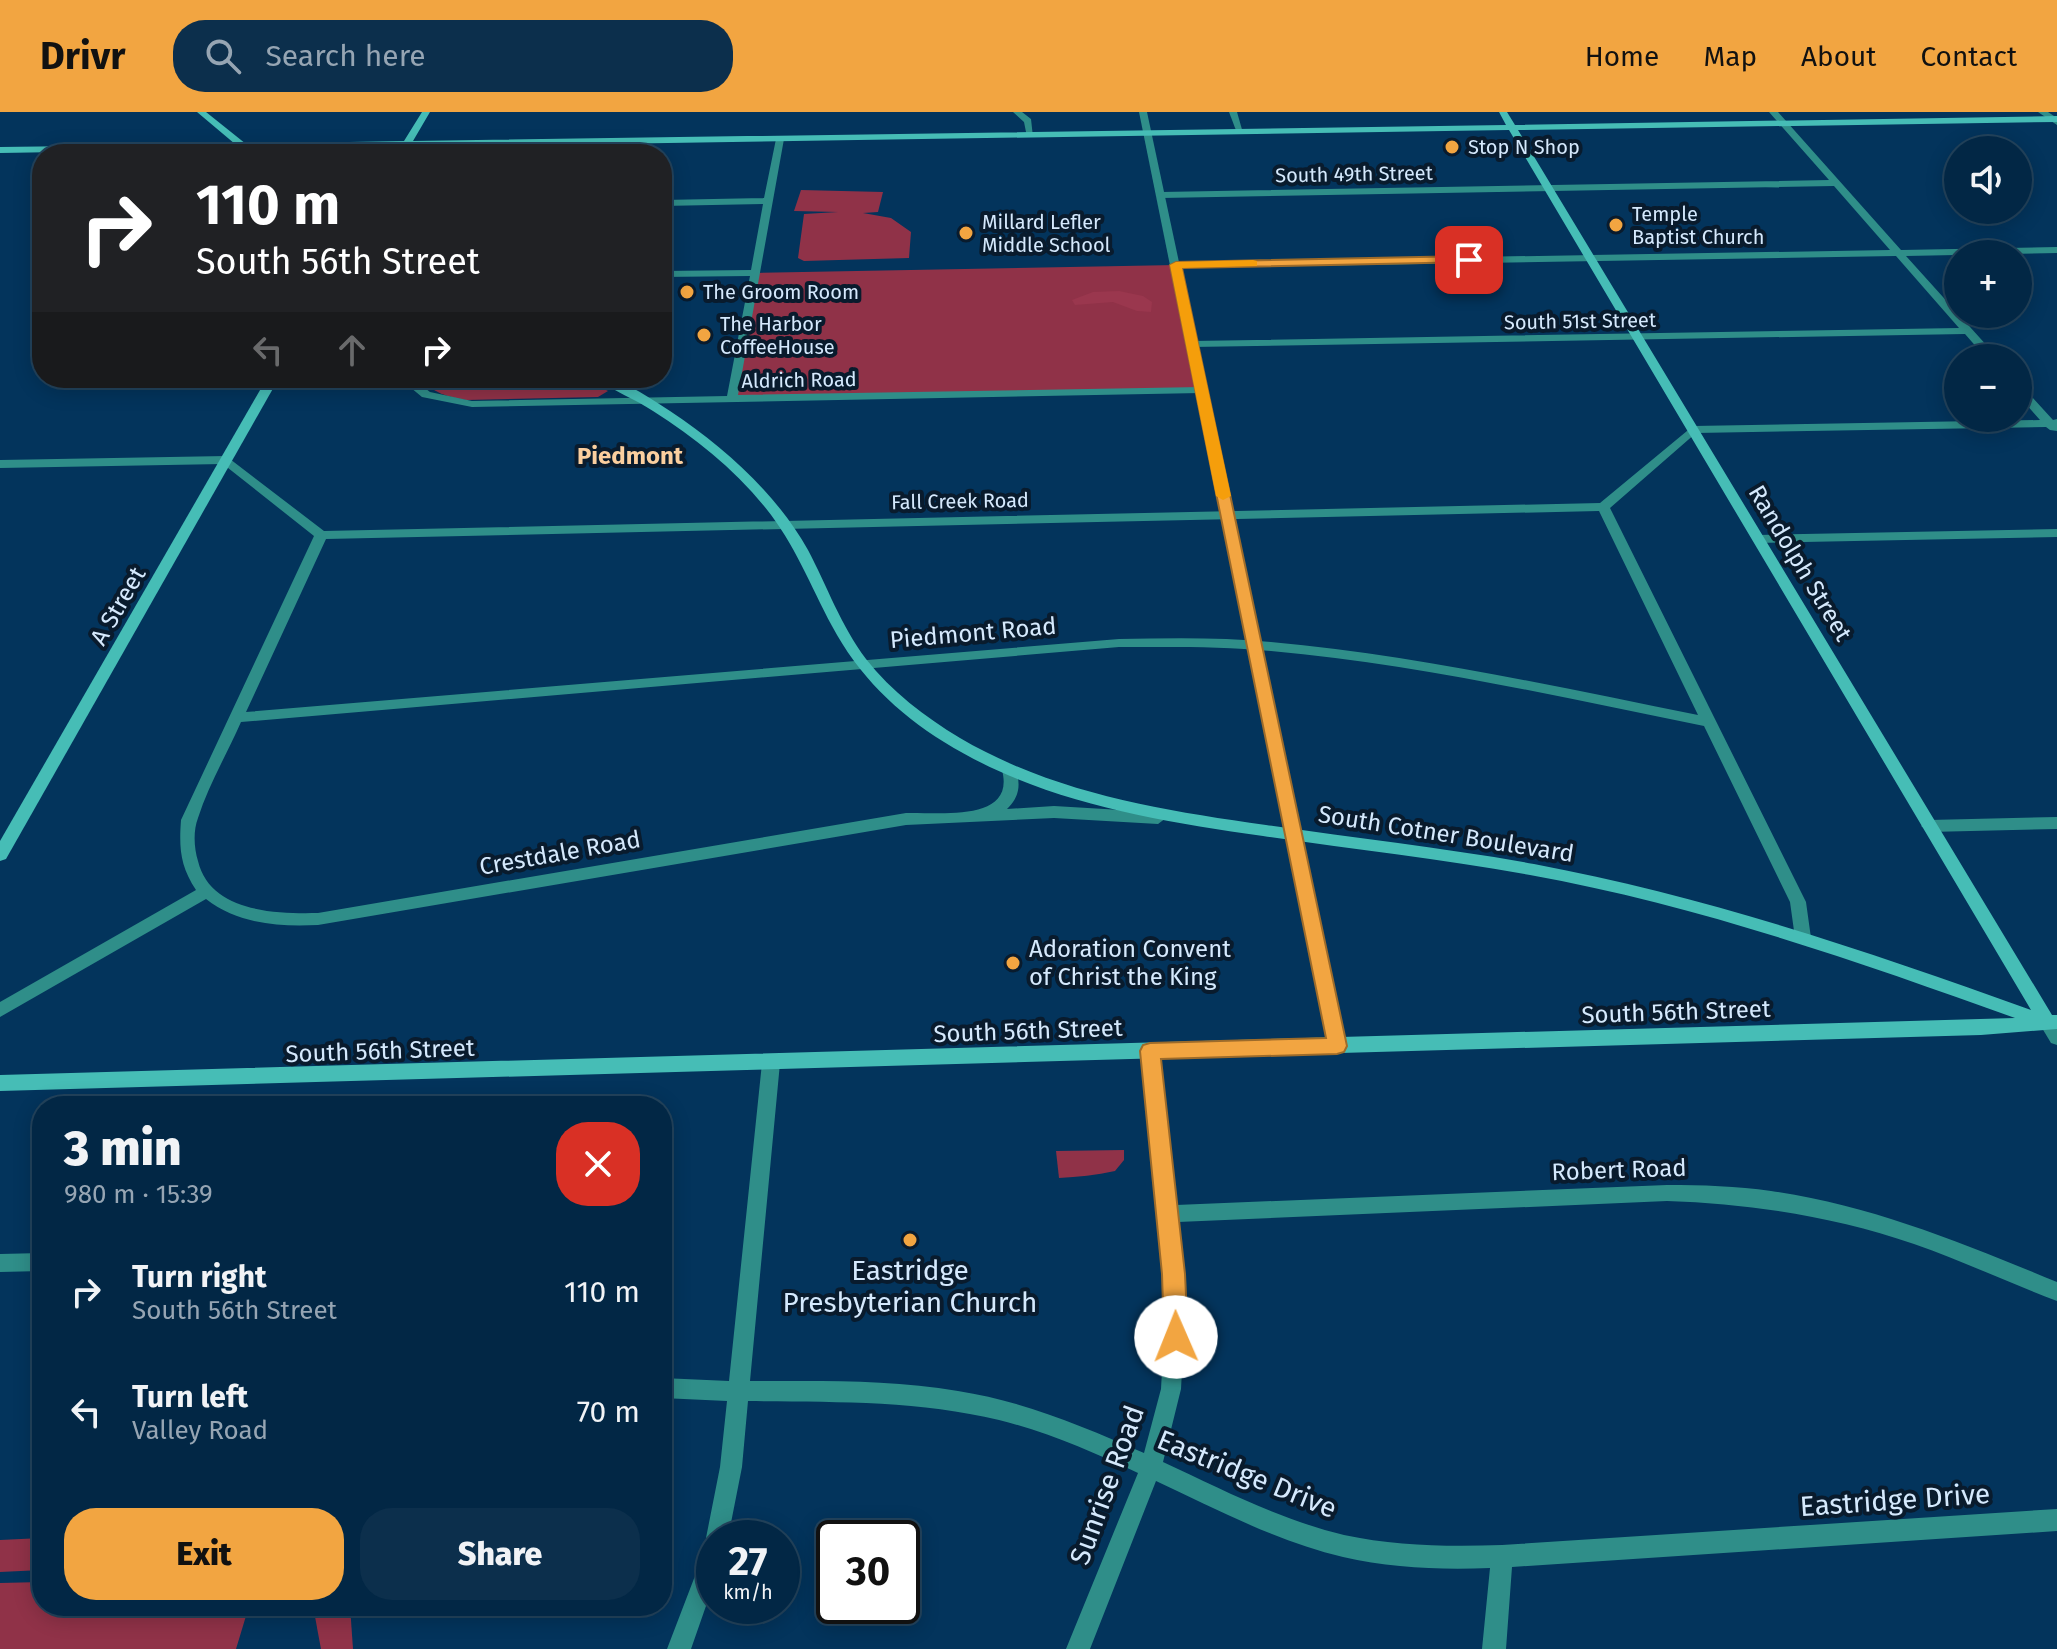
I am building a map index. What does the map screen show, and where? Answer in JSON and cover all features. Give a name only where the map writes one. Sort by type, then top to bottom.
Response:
[{"type":"main road","points":[[201,112],[241,144]]},
{"type":"main road","points":[[407,144],[426,112]]},
{"type":"main road","name":"Randolph Street","points":[[1503,112],[1929,826],[2055,1027]]},
{"type":"main road","points":[[592,144],[2055,120]]},
{"type":"main road","points":[[0,150],[32,150]]},
{"type":"main road","name":"A Street","points":[[0,855],[267,388]]},
{"type":"main road","name":"South Cotner Boulevard","points":[[621,388],[646,401],[729,461],[785,525],[813,570],[847,642],[888,691],[927,723],[1009,770],[1070,794],[1162,815],[1539,871],[1694,906],[1803,938],[2055,1027]]},
{"type":"main road","name":"South 56th Street","points":[[0,1083],[2055,1027]]},
{"type":"street","points":[[1017,112],[1028,121],[1030,135]]},
{"type":"street","points":[[1143,112],[1337,1046]]},
{"type":"street","points":[[1233,112],[1240,131]]},
{"type":"street","points":[[1773,112],[1980,344]]},
{"type":"street","points":[[2042,112],[2055,120]]},
{"type":"street","points":[[732,399],[780,139]]},
{"type":"street","name":"South 49th Street","points":[[1161,195],[1837,183]]},
{"type":"street","points":[[672,203],[768,201]]},
{"type":"street","points":[[1176,265],[2057,250]]},
{"type":"street","points":[[672,274],[755,273]]},
{"type":"street","name":"South 51st Street","points":[[1192,344],[1968,331]]},
{"type":"street","name":"Aldrich Road","points":[[414,388],[426,395],[464,404],[1201,390]]},
{"type":"street","points":[[2032,403],[2054,426]]},
{"type":"street","points":[[1803,938],[1798,902],[1603,507],[1693,430],[2054,426]]},
{"type":"street","points":[[0,464],[226,460],[321,535],[200,794],[185,837],[185,854],[205,892],[0,1010]]},
{"type":"street","name":"Fall Creek Road","points":[[321,535],[1603,507]]},
{"type":"street","points":[[1758,539],[2057,533]]},
{"type":"street","name":"Piedmont Road","points":[[236,718],[1140,642],[1254,643],[1378,658],[1710,722]]},
{"type":"street","points":[[990,813],[1011,794],[1013,782],[1009,770]]},
{"type":"street","name":"Crestdale Road","points":[[205,892],[247,914],[282,920],[306,920],[869,824],[990,813],[1065,812],[1158,818],[1162,815]]},
{"type":"street","points":[[1929,826],[2057,823]]},
{"type":"street","name":"Sunrise Road","points":[[1078,1649],[1151,1466],[1171,1389],[1176,1297],[1150,1051]]},
{"type":"street","points":[[721,1520],[731,1467],[771,1063]]},
{"type":"street","name":"Robert Road","points":[[1167,1214],[1667,1193],[1741,1194],[1810,1205],[1884,1223],[1938,1241],[2057,1292]]},
{"type":"street","points":[[0,1263],[32,1262]]},
{"type":"street","name":"Eastridge Drive","points":[[672,1388],[895,1393],[954,1400],[1045,1423],[1318,1539],[1421,1557],[1502,1556],[2057,1520]]},
{"type":"street","points":[[1494,1649],[1502,1556]]},
{"type":"street","points":[[679,1649],[696,1601]]},
{"type":"shaded area","points":[[801,190],[883,192],[878,212],[863,213],[891,218],[911,232],[909,258],[804,261],[798,258],[804,214],[838,212],[794,211]]},
{"type":"shaded area","points":[[1176,265],[1201,390],[732,399],[755,273]]},
{"type":"shaded area","points":[[1119,291],[1143,296],[1152,302],[1151,312],[1137,311],[1113,302],[1075,305],[1072,300],[1093,292]]},
{"type":"shaded area","points":[[431,388],[602,388],[608,391],[598,397],[466,400]]},
{"type":"shaded area","points":[[1124,1150],[1124,1160],[1115,1171],[1059,1178],[1056,1151]]},
{"type":"shaded area","points":[[32,1538],[32,1570],[0,1572],[0,1540]]},
{"type":"shaded area","points":[[32,1582],[32,1616],[246,1616],[236,1649],[0,1649],[0,1583]]},
{"type":"shaded area","points":[[315,1616],[351,1616],[353,1649],[321,1649]]},
{"type":"slow traffic","points":[[1223,496],[1176,265],[1253,264]]},
{"type":"place","name":"Stop N Shop","points":[[1452,147]]},
{"type":"place","name":"Temple Baptist Church","points":[[1616,225]]},
{"type":"place","name":"Millard Lefler Middle School","points":[[966,233]]},
{"type":"place","name":"The Groom Room","points":[[687,292]]},
{"type":"place","name":"The Harbor CoffeeHouse","points":[[704,335]]},
{"type":"place","name":"Adoration Convent of Christ the King","points":[[1013,963]]},
{"type":"place","name":"Eastridge Presbyterian Church","points":[[910,1240]]},
{"type":"district","name":"Piedmont","points":[[630,456]]},
{"type":"route","points":[[1176,1337],[1174,1274],[1150,1051],[1337,1046],[1176,265],[1469,260]]}]
